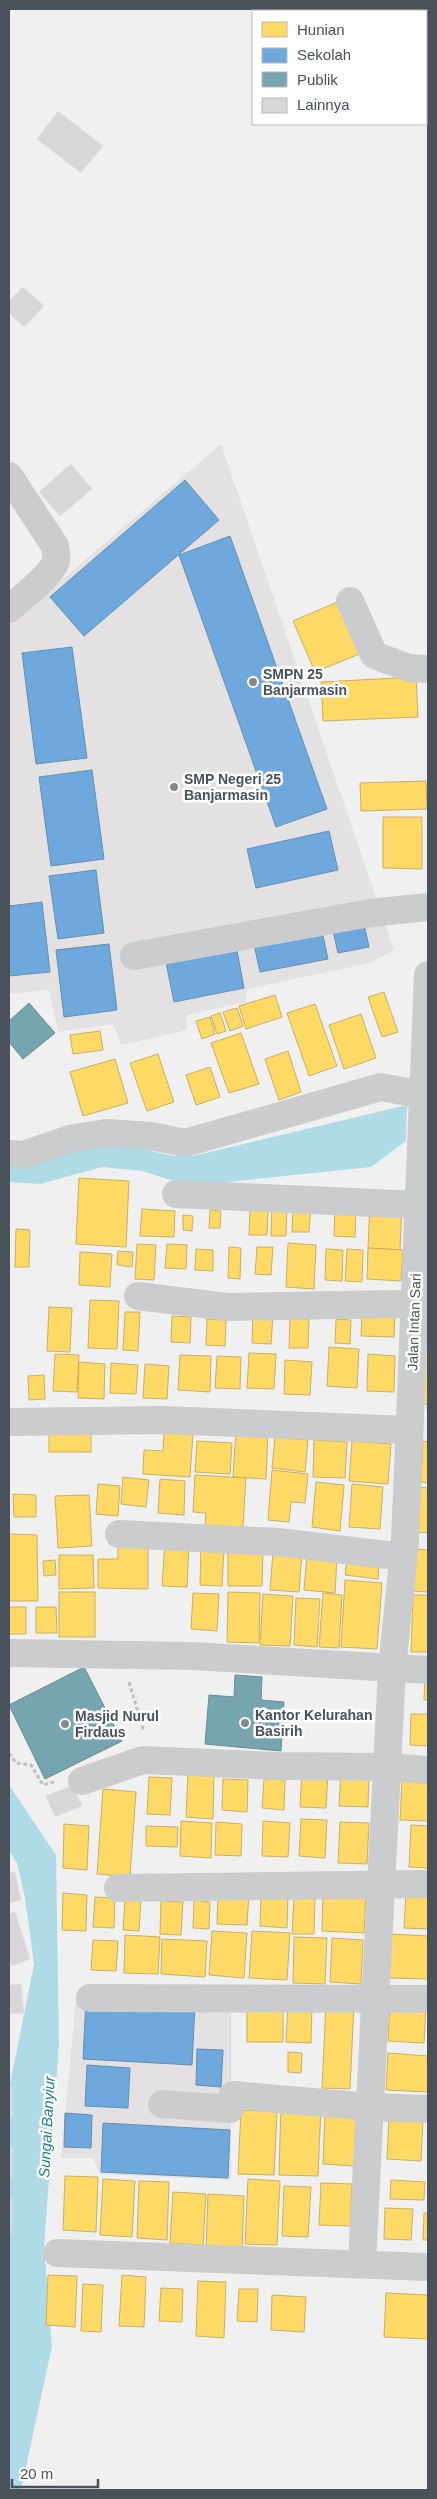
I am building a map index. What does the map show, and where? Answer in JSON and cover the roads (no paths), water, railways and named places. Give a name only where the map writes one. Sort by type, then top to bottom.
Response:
[{"type":"street","points":[[9,476],[54,546],[57,555],[56,562],[49,571],[9,609]]},
{"type":"street","points":[[350,601],[374,655],[409,668],[428,669]]},
{"type":"street","points":[[134,956],[370,914],[428,907]]},
{"type":"street","name":"Jalan Intan Sari","points":[[362,2263],[392,1669],[412,1547],[421,1308],[428,975]]},
{"type":"street","points":[[9,1154],[23,1155],[73,1138],[107,1133],[151,1136],[186,1143],[381,1087],[425,1095]]},
{"type":"street","points":[[176,1194],[423,1206]]},
{"type":"street","points":[[138,1296],[227,1306],[398,1304],[421,1308]]},
{"type":"street","points":[[9,1422],[164,1420],[415,1434]]},
{"type":"street","points":[[119,1534],[412,1547]]},
{"type":"street","points":[[9,1653],[192,1656],[428,1670]]},
{"type":"street","points":[[82,1781],[143,1760],[387,1767],[428,1770]]},
{"type":"street","points":[[118,1888],[428,1884]]},
{"type":"street","points":[[90,1998],[428,1999]]},
{"type":"street","points":[[162,2104],[230,2108],[232,2095],[370,2107],[428,2109]]},
{"type":"street","points":[[57,2254],[362,2263],[428,2267]]},
{"type":"water","points":[[407,1105],[406,1141],[371,1167],[200,1185],[180,1183],[142,1171],[102,1167],[40,1184],[9,1182],[9,1164],[117,1143],[173,1156],[193,1156]]},
{"type":"water","name":"Sungai Banyiur","points":[[9,1785],[56,1855],[59,2044],[44,2247],[52,2346],[21,2490],[9,2490],[9,2089],[34,1964],[25,1898],[17,1863],[9,1850]]},
{"type":"place","name":"SMPN 25 Banjarmasin","points":[[253,682]]},
{"type":"place","name":"SMP Negeri 25 Banjarmasin","points":[[174,787]]},
{"type":"place","name":"Kantor Kelurahan Basirih","points":[[245,1723]]},
{"type":"place","name":"Masjid Nurul Firdaus","points":[[65,1724]]}]
